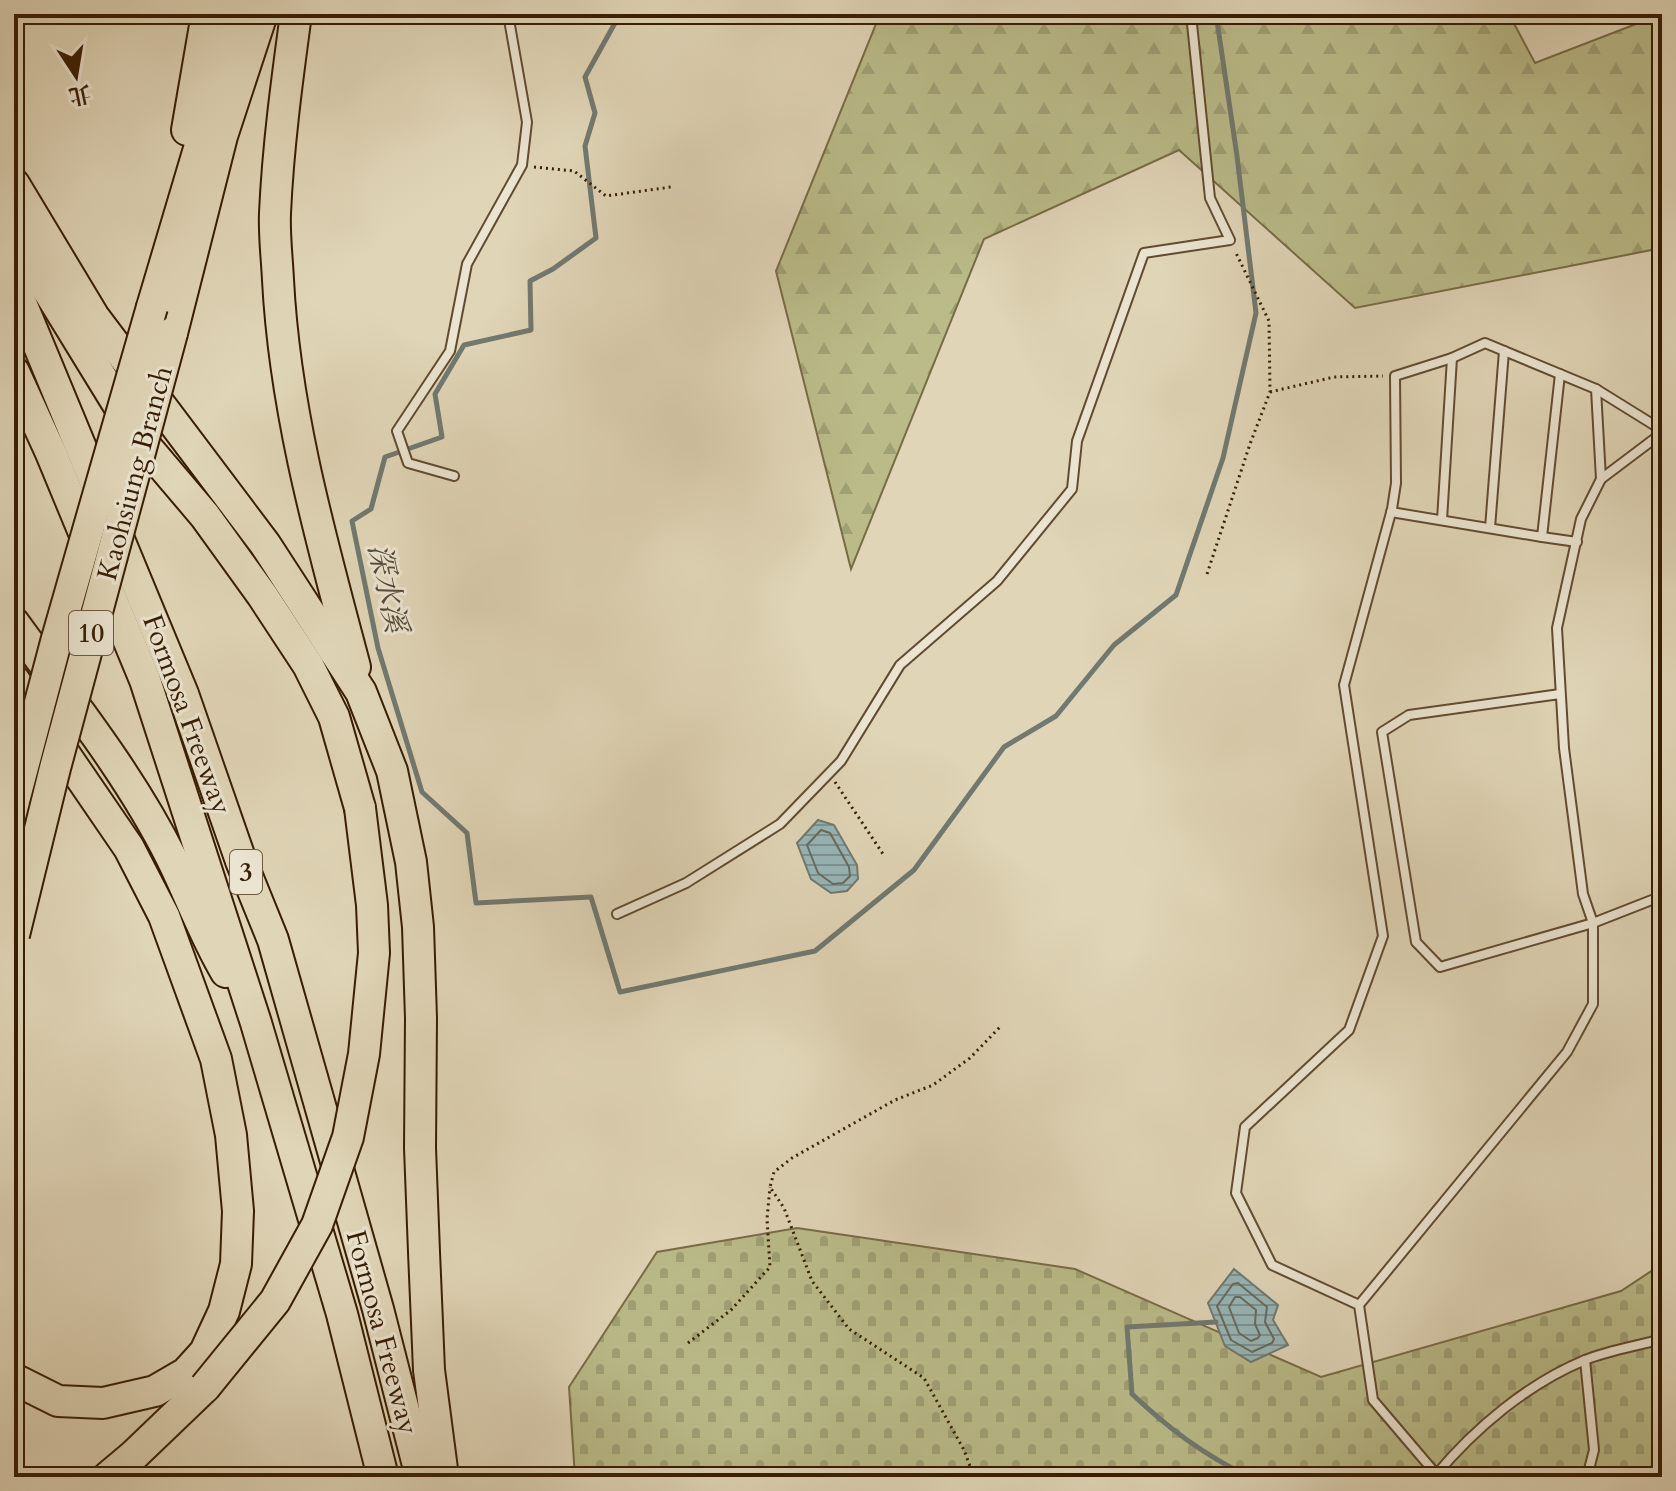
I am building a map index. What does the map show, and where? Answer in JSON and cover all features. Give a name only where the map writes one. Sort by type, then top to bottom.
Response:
[{"type":"highway","points":[[161,277],[207,14]]},
{"type":"highway","name":"Kaohsiung Branch","points":[[14,801],[56,642],[239,14]]},
{"type":"highway","name":"Kaohsiung Branch","points":[[14,935],[222,136],[262,14]]},
{"type":"highway","points":[[296,14],[287,77],[275,216],[281,326],[288,391],[314,513],[361,692],[392,771],[411,862],[418,927],[420,1148],[429,1370],[443,1477]]},
{"type":"highway","points":[[14,184],[94,317],[265,544],[361,692]]},
{"type":"highway","points":[[14,235],[138,437],[205,516],[308,665],[334,717],[360,808],[372,905],[374,953],[364,1054],[348,1137],[317,1225],[275,1301],[205,1387],[108,1477]]},
{"type":"highway","name":"Formosa Freeway","points":[[14,286],[183,694],[241,861],[273,940],[378,1309],[421,1477]]},
{"type":"highway","name":"Formosa Freeway","points":[[14,372],[145,680],[256,1023],[342,1314],[383,1477]]},
{"type":"highway","points":[[14,623],[124,775],[171,857],[205,937],[256,1023]]},
{"type":"highway","points":[[14,680],[129,848],[164,916],[216,1059],[231,1135],[238,1211],[236,1264],[224,1311],[205,1352],[186,1373],[155,1391],[103,1403],[58,1401],[14,1379]]},
{"type":"lane","points":[[454,476],[408,463],[397,431],[450,351],[467,264],[522,165],[527,122],[508,14]]},
{"type":"lane","points":[[617,914],[686,883],[780,824],[841,761],[900,665],[997,581],[1072,489],[1077,441],[1144,253],[1230,240],[1210,198],[1191,14]]},
{"type":"lane","points":[[1359,1305],[1272,1265],[1236,1193],[1245,1127],[1349,1030],[1383,936],[1344,685],[1396,483],[1395,376],[1452,358],[1485,343],[1596,389],[1662,432],[1601,479],[1581,519],[1557,628],[1564,748],[1583,894],[1593,923],[1593,1004],[1567,1052],[1359,1305],[1373,1400],[1435,1476],[1454,1453],[1524,1393],[1585,1360],[1662,1339]]},
{"type":"lane","points":[[1490,528],[1504,351]]},
{"type":"lane","points":[[1442,520],[1452,358]]},
{"type":"lane","points":[[1542,537],[1560,374]]},
{"type":"lane","points":[[1596,389],[1601,479]]},
{"type":"lane","points":[[1391,512],[1577,542]]},
{"type":"lane","points":[[1560,694],[1409,715],[1382,732],[1416,942],[1440,967],[1593,923],[1662,896]]},
{"type":"lane","points":[[1585,1360],[1594,1450],[1587,1477]]},
{"type":"path","points":[[522,165],[574,171],[606,196],[671,187]]},
{"type":"path","points":[[1207,574],[1270,392],[1269,321],[1230,240]]},
{"type":"path","points":[[1270,392],[1334,377],[1395,376]]},
{"type":"path","points":[[830,772],[883,854]]},
{"type":"path","points":[[688,1343],[731,1310],[770,1267],[767,1219],[774,1172],[792,1158],[895,1100],[933,1085],[970,1058],[1000,1027]]},
{"type":"path","points":[[770,1187],[784,1208],[812,1281],[849,1329],[924,1378],[964,1450],[974,1477]]},
{"type":"green space","points":[[880,14],[1509,14],[1535,63],[1662,14],[1662,248],[1355,308],[1179,150],[984,239],[851,569],[776,271]]},
{"type":"green space","points":[[797,1228],[1075,1269],[1321,1377],[1621,1291],[1662,1264],[1662,1477],[575,1477],[569,1387],[657,1252]]},
{"type":"water","points":[[818,820],[834,825],[857,865],[858,879],[847,891],[831,893],[811,879],[797,843]]},
{"type":"water","points":[[1234,1269],[1278,1305],[1273,1320],[1288,1345],[1251,1362],[1225,1346],[1208,1303]]},
{"type":"waterway","name":"深水溪","points":[[620,14],[585,77],[595,113],[585,146],[596,238],[553,269],[530,281],[531,330],[464,345],[435,394],[442,437],[385,457],[371,509],[352,521],[378,648],[422,792],[467,833],[476,903],[591,897],[620,992],[815,951],[914,870],[1004,747],[1056,716],[1114,645],[1176,595],[1223,458],[1256,313],[1216,14]]},
{"type":"waterway","points":[[1216,1322],[1127,1327],[1132,1394],[1187,1440],[1249,1477]]}]
